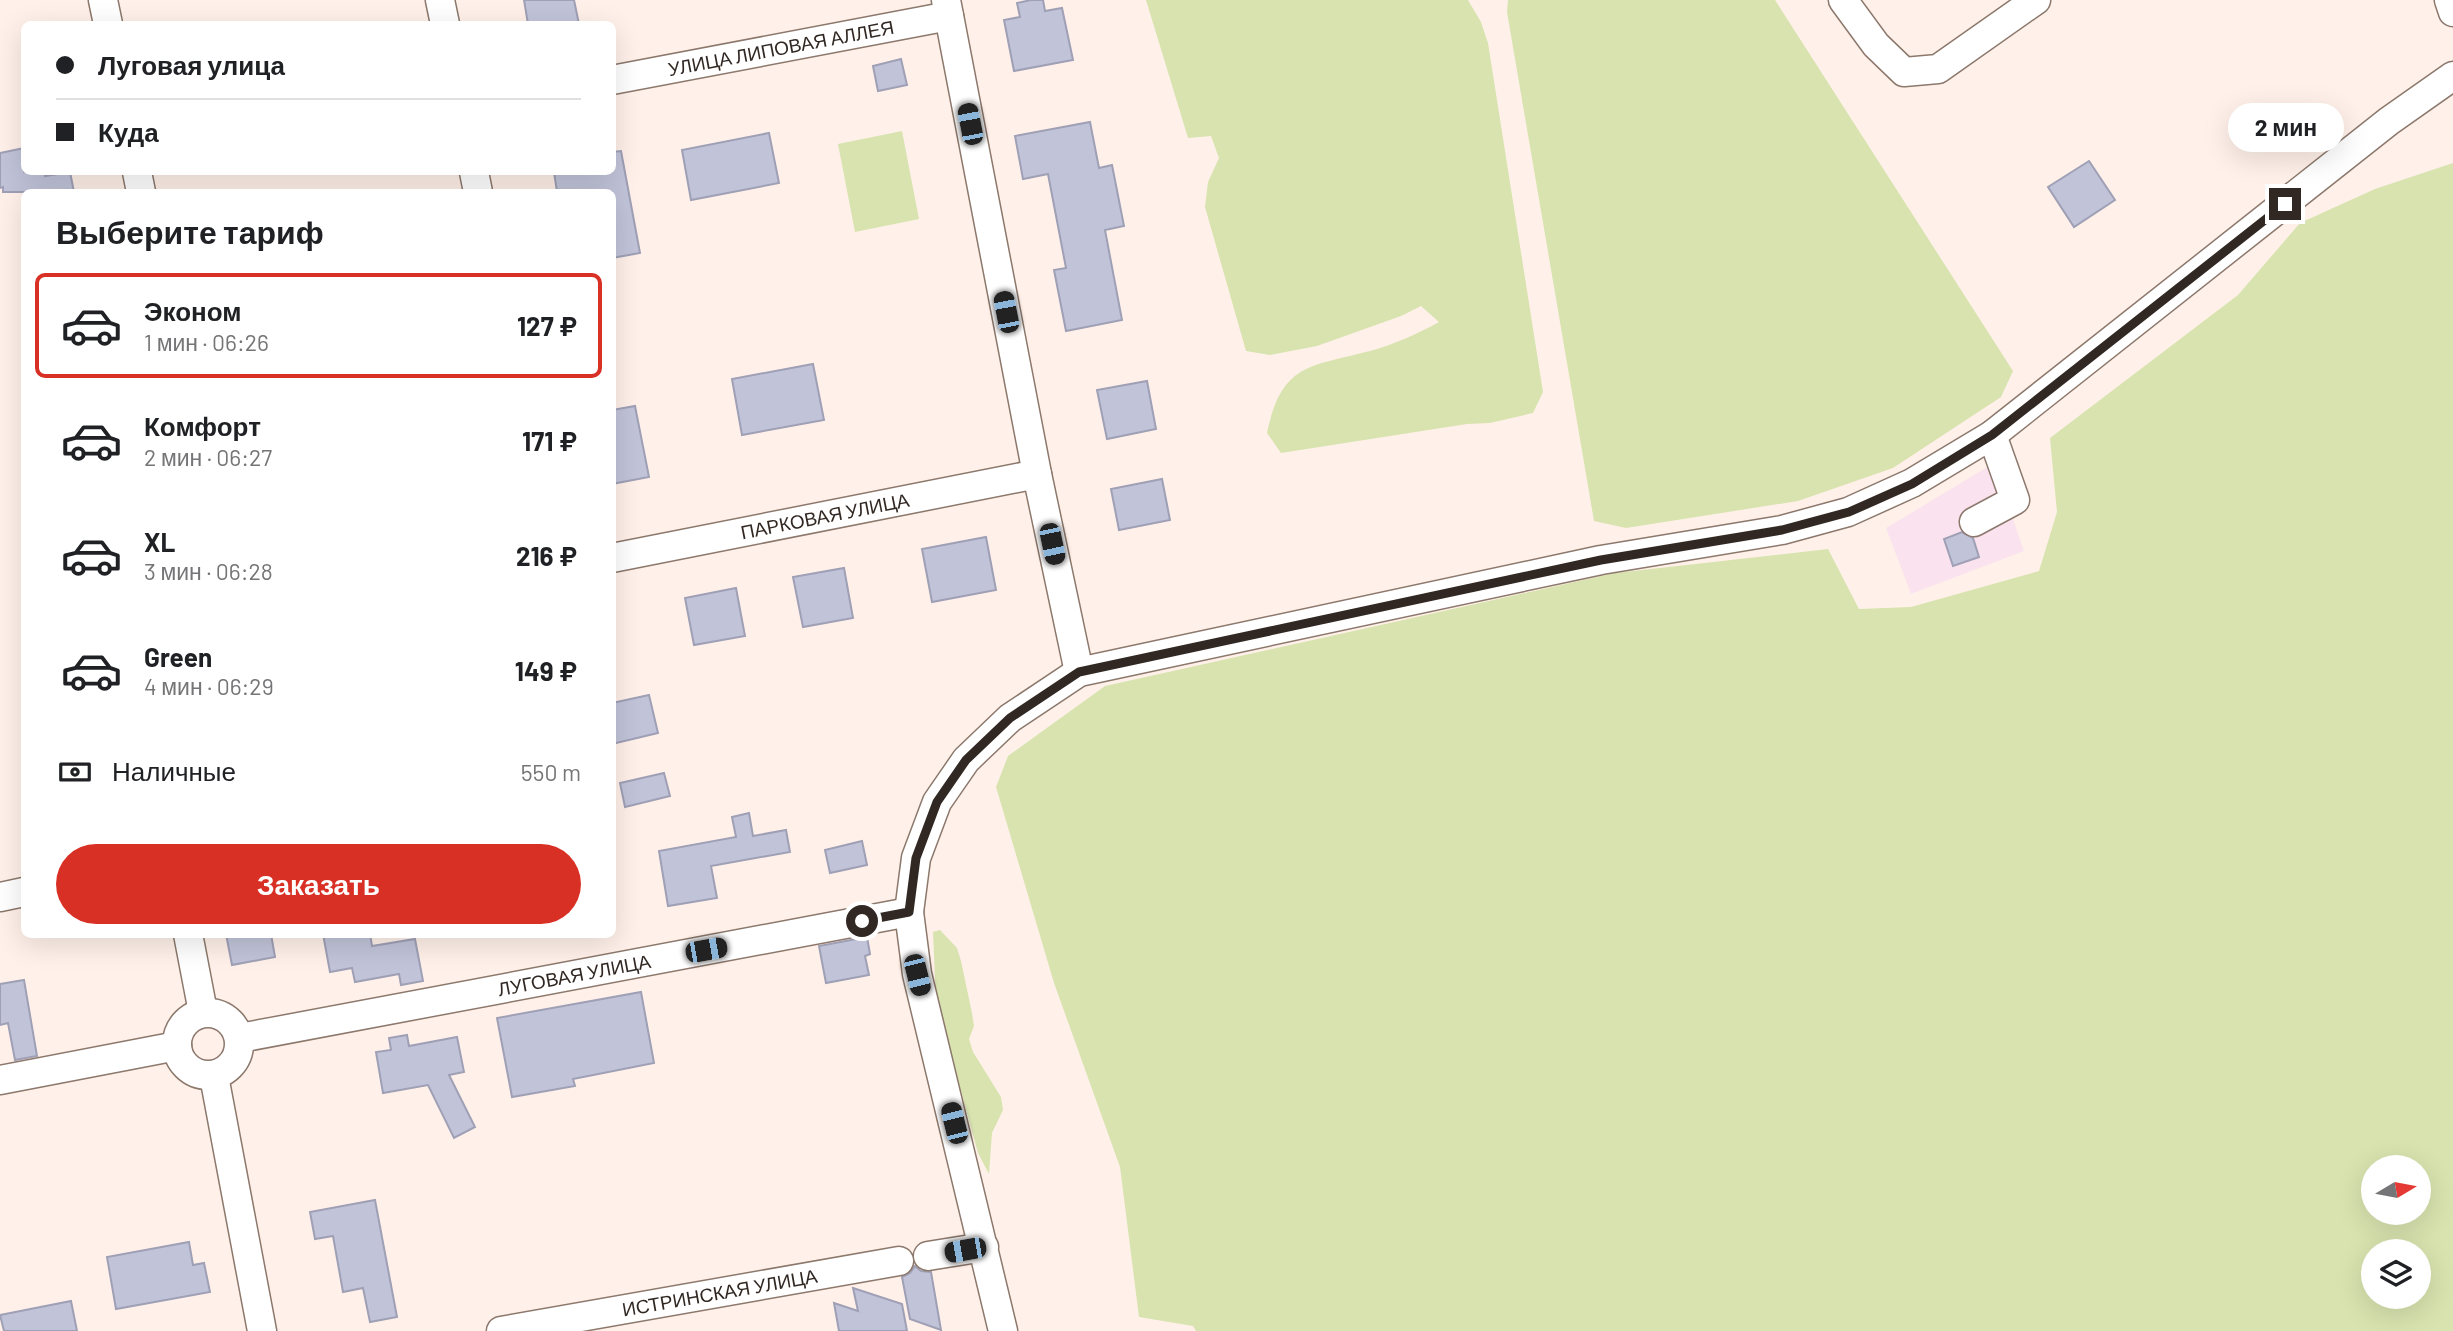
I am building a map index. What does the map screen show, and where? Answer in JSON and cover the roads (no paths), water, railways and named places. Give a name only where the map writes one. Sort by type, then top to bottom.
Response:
[{"type":"street","points":[[103,0],[107,21]]},
{"type":"street","points":[[440,0],[444,21]]},
{"type":"street","points":[[1843,0],[1876,46],[1904,72],[1938,69],[2036,0]]},
{"type":"street","points":[[2449,0],[2453,12]]},
{"type":"street","points":[[947,8],[1037,474],[1079,672]]},
{"type":"street","name":"УЛИЦА ЛИПОВАЯ АЛЛЕЯ","points":[[616,79],[947,8]]},
{"type":"street","points":[[1003,1331],[917,975],[909,912],[916,858],[937,802],[966,760],[1010,718],[1079,672],[1601,560],[1782,530],[1849,512],[1912,484],[1992,435],[2389,121],[2453,76]]},
{"type":"street","points":[[1974,522],[2015,500],[1992,435]]},
{"type":"street","name":"ПАРКОВАЯ УЛИЦА","points":[[616,557],[1037,474]]},
{"type":"street","points":[[0,897],[21,893]]},
{"type":"street","name":"ЛУГОВАЯ УЛИЦА","points":[[240,1038],[909,912]]},
{"type":"street","points":[[189,938],[202,1013]]},
{"type":"street","points":[[202,1013],[219,1014],[226,1018],[240,1038],[239,1054],[229,1068],[214,1076],[197,1074],[183,1063],[177,1046],[179,1031],[188,1019],[202,1013]]},
{"type":"street","points":[[0,1080],[177,1046]]},
{"type":"street","points":[[214,1076],[262,1331]]},
{"type":"street","points":[[928,1256],[984,1247]]},
{"type":"street","name":"ИСТРИНСКАЯ УЛИЦА","points":[[501,1331],[899,1261]]}]
